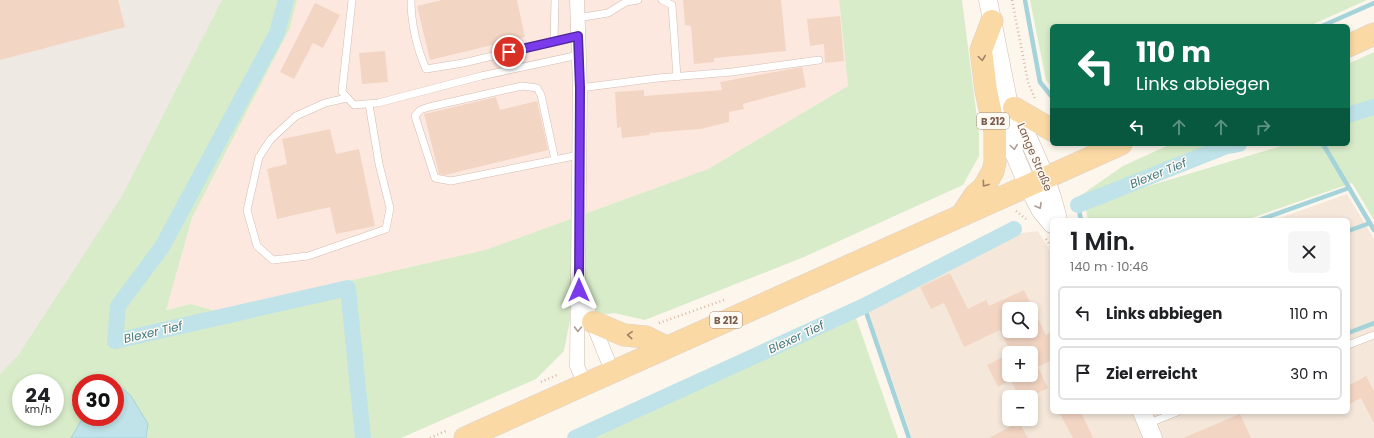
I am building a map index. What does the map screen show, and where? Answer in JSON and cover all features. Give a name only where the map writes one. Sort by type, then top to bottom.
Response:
[{"type":"main road","name":"B 212","points":[[963,214],[990,176],[995,163],[995,132],[986,91],[981,50],[992,21]]},
{"type":"main road","points":[[1350,45],[1374,34]]},
{"type":"main road","name":"B 212","points":[[1011,102],[1050,129]]},
{"type":"main road","points":[[1086,146],[1101,153]]},
{"type":"main road","name":"B 212","points":[[465,438],[666,346],[1117,146]]},
{"type":"main road","points":[[593,322],[624,335],[646,336],[666,346]]},
{"type":"street","points":[[577,0],[580,88],[578,155],[579,290],[577,366],[585,384]]},
{"type":"street","name":"Lange Straße","points":[[988,0],[1011,102],[1036,182],[1041,211],[1050,222]]},
{"type":"street","name":"Lange Straße","points":[[1036,182],[1055,206],[1058,218]]},
{"type":"street","points":[[579,290],[612,371]]},
{"type":"lane","points":[[352,0],[342,92],[354,105],[378,104],[481,76],[579,55]]},
{"type":"lane","points":[[411,0],[411,9],[420,56],[426,69],[463,63],[578,36]]},
{"type":"lane","points":[[554,41],[555,0]]},
{"type":"lane","points":[[577,18],[608,13],[626,2],[638,0]]},
{"type":"lane","points":[[662,0],[672,5],[677,76]]},
{"type":"lane","points":[[580,88],[677,76],[732,72],[819,60]]},
{"type":"lane","points":[[555,160],[542,95],[537,88],[522,86],[494,92],[429,107],[420,110],[415,116],[435,178],[451,181],[555,160],[578,155]]},
{"type":"lane","points":[[347,98],[325,103],[296,116],[270,139],[259,158],[247,210],[257,246],[273,260],[308,256],[386,229],[390,208],[379,164],[369,104]]},
{"type":"lane","points":[[1350,344],[1374,335]]},
{"type":"lane","points":[[1147,425],[1172,414]]},
{"type":"path","points":[[1012,0],[1028,82],[1036,102]]},
{"type":"path","points":[[652,325],[730,298]]},
{"type":"shaded area","points":[[0,0],[239,0],[199,91],[19,354],[0,374]]},
{"type":"shaded area","points":[[297,0],[839,0],[848,86],[708,169],[485,250],[216,311],[191,304],[165,310],[192,218],[290,28]]},
{"type":"shaded area","points":[[1347,194],[1374,239],[1374,438],[912,438],[868,311],[1015,234],[1038,231],[1050,251],[1050,414],[1350,414],[1350,218],[1280,218]]},
{"type":"green space","points":[[222,0],[297,0],[290,28],[192,218],[166,310],[191,304],[216,311],[485,250],[708,169],[848,86],[839,0],[962,0],[979,134],[979,156],[963,185],[804,257],[645,320],[614,313],[570,320],[564,351],[536,379],[401,438],[146,438],[148,430],[124,393],[124,374],[72,374],[72,426],[78,426],[71,438],[0,438],[0,374],[19,354],[122,196]]},
{"type":"green space","points":[[1030,0],[1367,0],[1313,24],[1050,24],[1050,85],[1046,80]]},
{"type":"green space","points":[[1374,52],[1374,100],[1350,108],[1350,63]]},
{"type":"green space","points":[[1374,111],[1374,220],[1352,183],[1252,218],[1088,218],[1086,210],[1092,203],[1281,146],[1350,146],[1350,121]]},
{"type":"green space","points":[[1167,146],[1208,146],[1077,198],[1123,166]]},
{"type":"green space","points":[[855,315],[898,438],[584,438]]},
{"type":"water","points":[[124,390],[131,396],[148,424],[146,438],[71,438],[78,426],[124,426]]},
{"type":"building","points":[[0,0],[118,0],[125,27],[0,60]]},
{"type":"building","points":[[442,0],[517,0],[525,37],[430,60],[417,6]]},
{"type":"building","points":[[683,0],[781,0],[786,51],[714,58],[714,62],[694,64],[691,26],[685,25]]},
{"type":"building","points":[[315,3],[340,15],[323,48],[313,43],[294,79],[280,72]]},
{"type":"building","points":[[840,16],[844,61],[825,63],[824,44],[810,46],[807,19]]},
{"type":"building","points":[[385,51],[388,82],[362,84],[359,53]]},
{"type":"building","points":[[802,67],[806,87],[743,104],[744,109],[729,112],[729,122],[701,129],[649,133],[650,135],[622,138],[621,127],[617,128],[615,92],[644,90],[644,96],[722,90],[720,82]]},
{"type":"building","points":[[496,97],[500,110],[537,101],[548,150],[445,175],[439,174],[424,114]]},
{"type":"building","points":[[330,129],[336,154],[359,149],[375,226],[336,234],[330,207],[277,219],[267,169],[287,164],[282,139]]},
{"type":"building","points":[[950,273],[968,309],[986,300],[989,306],[1024,290],[1030,302],[1002,302],[1002,334],[1000,330],[964,347],[944,303],[931,309],[920,287]]},
{"type":"building","points":[[1038,319],[1046,335],[1050,333],[1050,361],[1038,367],[1038,346],[1008,346],[1004,338],[1038,338]]},
{"type":"building","points":[[1002,358],[1002,382],[1007,382],[998,387],[987,365]]},
{"type":"building","points":[[1038,367],[1048,388],[1038,393],[1038,390],[1016,390],[1012,382],[1038,382]]},
{"type":"building","points":[[1366,376],[1374,391],[1374,423],[1361,398],[1350,404],[1350,385]]},
{"type":"building","points":[[1060,414],[1082,414],[1093,438],[1073,438]]},
{"type":"building","points":[[1240,414],[1251,438],[1183,438]]},
{"type":"building","points":[[1012,426],[1021,426],[1028,438],[989,438]]},
{"type":"waterway","name":"Blexer Tief","points":[[286,0],[277,33],[162,247],[118,306],[115,341],[348,288],[363,438]]},
{"type":"waterway","points":[[1025,0],[1040,82],[1050,94]]},
{"type":"waterway","points":[[1327,24],[1374,3]]},
{"type":"waterway","name":"Blexer Tief","points":[[1350,114],[1374,107]]},
{"type":"waterway","name":"Blexer Tief","points":[[1078,205],[1229,146]]},
{"type":"waterway","points":[[1324,146],[1374,230]]},
{"type":"waterway","points":[[1265,218],[1349,188]]},
{"type":"waterway","points":[[1078,205],[1081,218]]},
{"type":"waterway","points":[[1350,230],[1370,223]]},
{"type":"waterway","name":"Blexer Tief","points":[[575,438],[864,306],[1014,229]]},
{"type":"waterway","points":[[864,306],[909,438]]},
{"type":"waterway","points":[[1350,332],[1374,323]]},
{"type":"waterway","name":"Blexer Tief","points":[[583,434],[585,438]]},
{"type":"route","points":[[509,52],[578,36],[580,88],[578,155],[579,290]]}]
